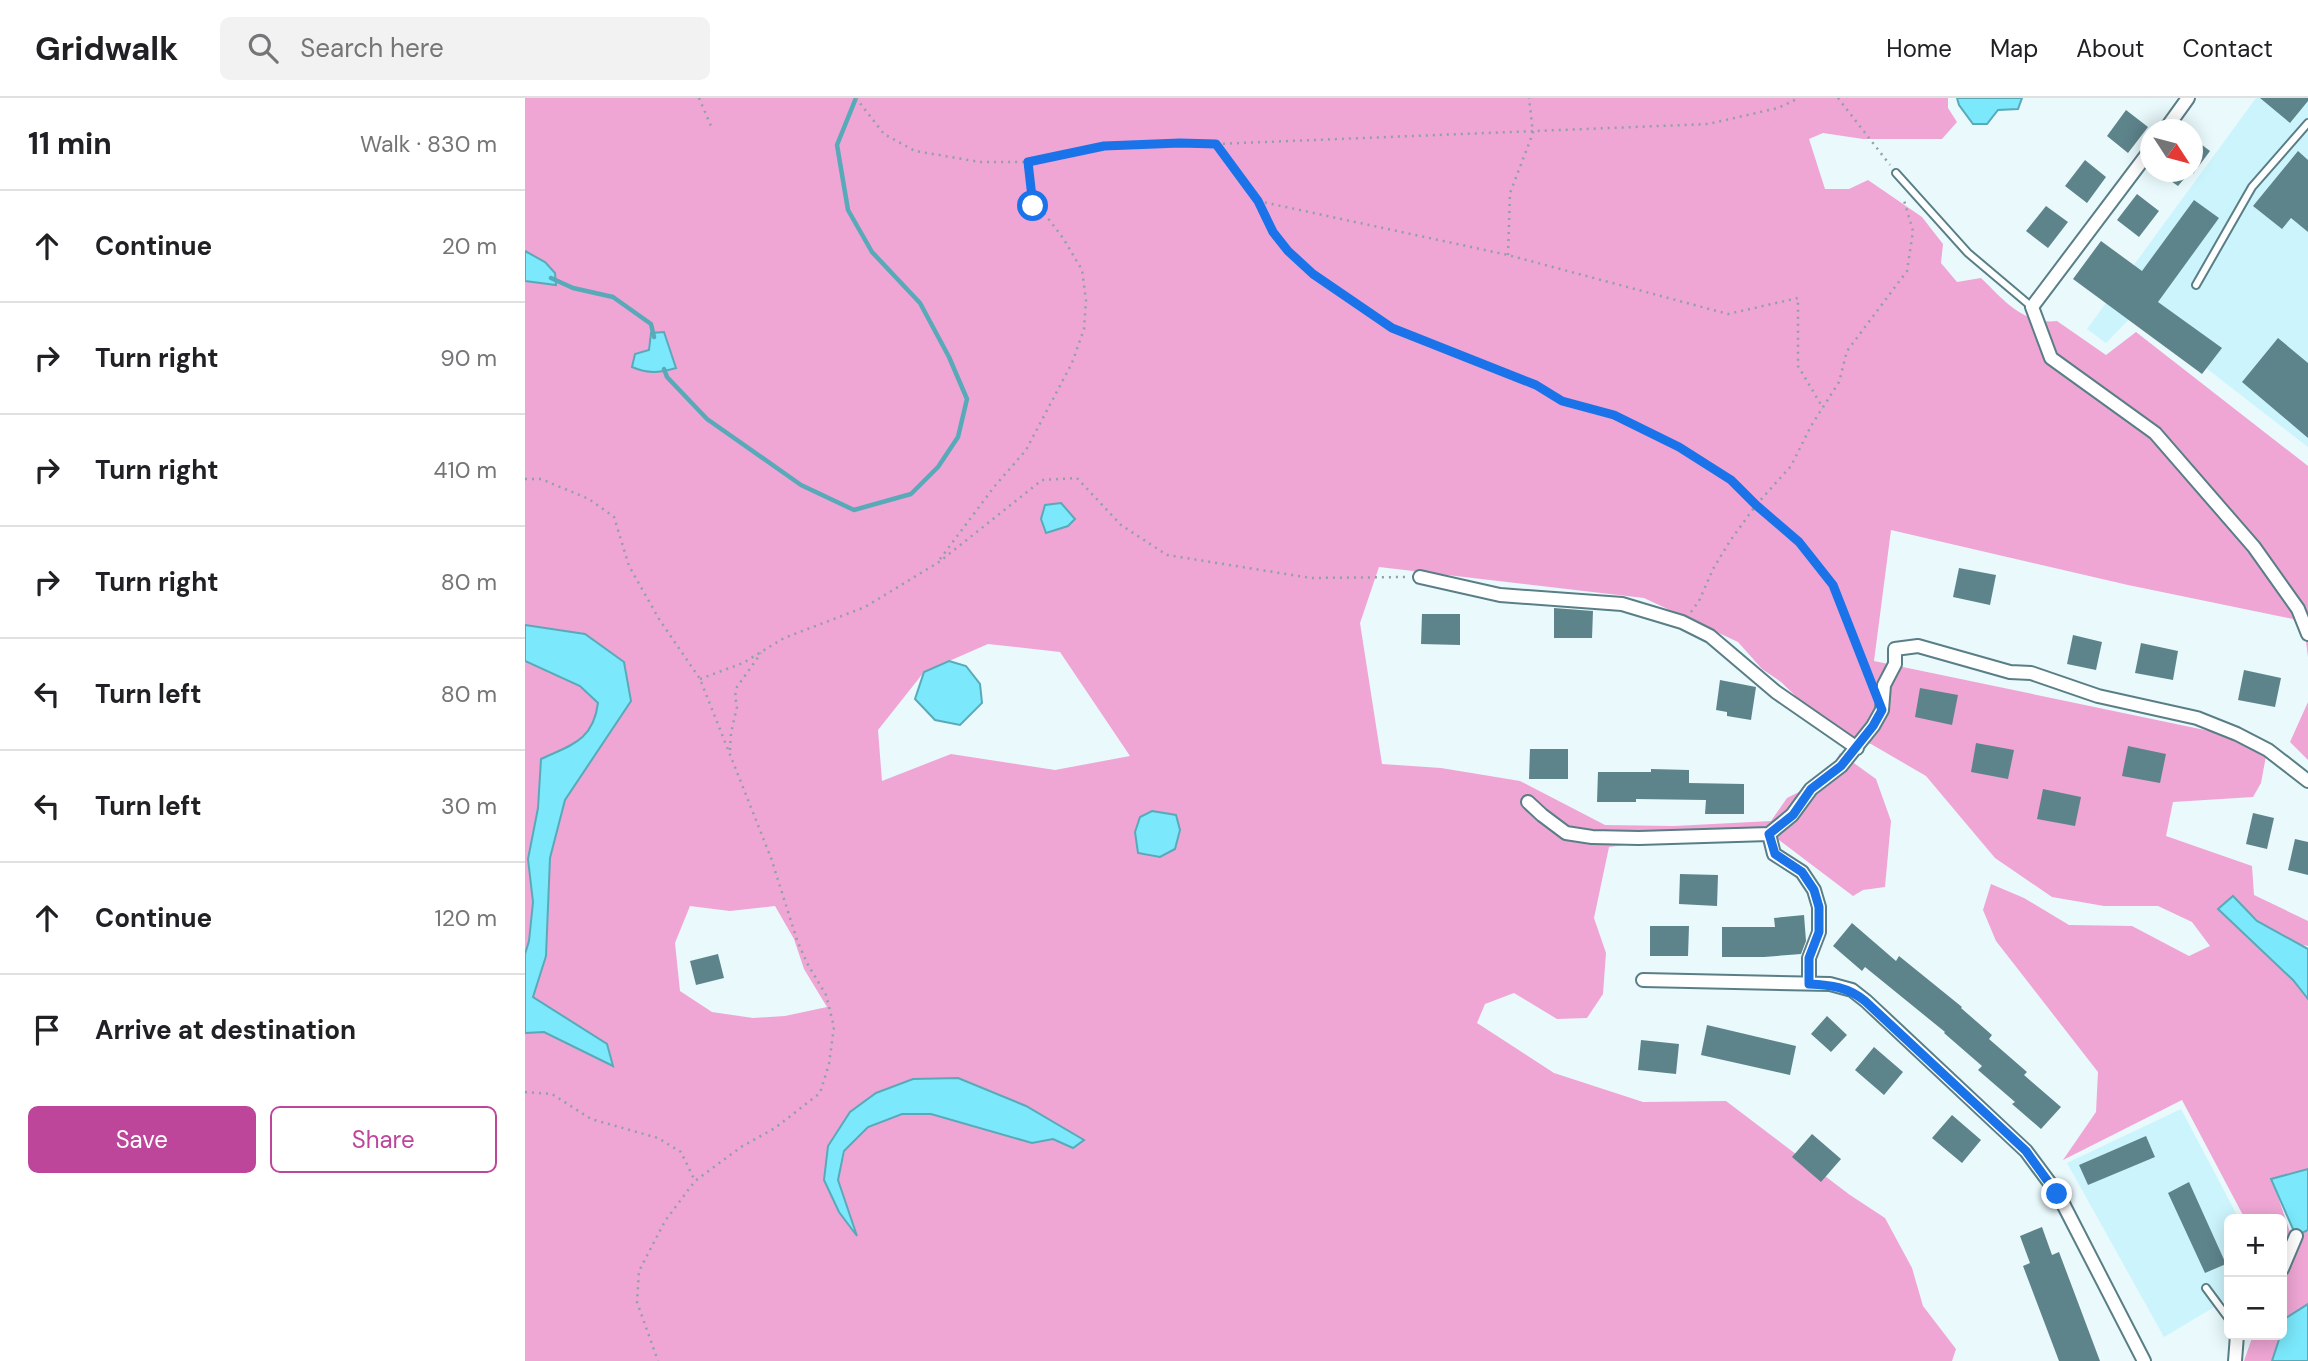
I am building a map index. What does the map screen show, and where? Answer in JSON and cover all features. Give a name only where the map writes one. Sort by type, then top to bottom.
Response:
[{"type":"street","points":[[2173,119],[2188,98]]},
{"type":"street","points":[[2140,164],[2032,307],[2051,358],[2155,433],[2254,547],[2298,609],[2308,634]]},
{"type":"street","points":[[1420,577],[1500,595],[1622,604],[1682,622],[1710,636],[1776,692],[1857,748]]},
{"type":"street","points":[[1528,802],[1566,832],[1592,837],[1769,834],[1793,815],[1811,789],[1841,766],[1873,726],[1882,710],[1884,685],[1895,664],[1895,649],[1919,646],[2010,671],[2031,673],[2098,696],[2197,718],[2268,750],[2308,781]]},
{"type":"street","points":[[1769,834],[1775,854],[1802,872],[1814,890],[1819,907],[1819,932],[1809,958],[1809,984]]},
{"type":"street","points":[[1643,980],[1830,985],[1852,990],[2026,1151],[2057,1194],[2144,1361]]},
{"type":"street","points":[[2287,1257],[2296,1236]]},
{"type":"street","points":[[2235,1361],[2237,1340]]},
{"type":"lane","points":[[2196,285],[2252,187],[2308,123]]},
{"type":"lane","points":[[1896,173],[1968,253],[2032,307]]},
{"type":"lane","points":[[2206,1288],[2224,1312]]},
{"type":"path","points":[[699,98],[711,126]]},
{"type":"path","points":[[856,98],[884,134],[915,150],[980,162],[1028,162],[1104,146],[1708,124],[1778,108],[1799,98]]},
{"type":"path","points":[[1508,255],[1510,193],[1532,132],[1529,98]]},
{"type":"path","points":[[1838,98],[1896,173]]},
{"type":"path","points":[[1216,144],[1258,201],[1273,232],[1288,251],[1313,274],[1392,328],[1536,385],[1562,401],[1614,415],[1679,447],[1731,480],[1799,542],[1833,585],[1882,710]]},
{"type":"path","points":[[939,562],[1026,450],[1072,363],[1084,329],[1086,300],[1081,270],[1063,238],[1044,213],[1033,206],[1028,162]]},
{"type":"path","points":[[1682,622],[1699,601],[1713,569],[1730,541],[1756,505],[1791,466],[1839,383],[1847,351],[1907,271],[1913,231],[1903,196]]},
{"type":"path","points":[[1258,201],[1508,255],[1728,314],[1798,298],[1798,366],[1823,408]]},
{"type":"path","points":[[700,679],[743,663],[784,638],[865,607],[939,562],[1042,480],[1077,478],[1121,524],[1167,555],[1311,578],[1420,577]]},
{"type":"path","points":[[525,479],[541,479],[589,499],[614,517],[629,566],[659,619],[700,679],[771,858],[797,940],[826,995],[834,1027],[829,1064],[820,1093],[775,1128],[741,1147],[695,1181],[665,1221],[639,1270],[637,1302],[658,1361]]},
{"type":"path","points":[[730,754],[730,733],[737,707],[737,687],[763,651]]},
{"type":"path","points":[[525,1092],[552,1094],[591,1119],[658,1138],[681,1152],[695,1181]]},
{"type":"shaded area","points":[[525,98],[1948,98],[1948,108],[1957,122],[1942,139],[1863,139],[1823,133],[1809,139],[1825,189],[1849,189],[1868,180],[1922,217],[1943,244],[1941,263],[1957,282],[1981,278],[2024,315],[2045,321],[2057,321],[2106,355],[2136,332],[2308,466],[2308,657],[2305,634],[2293,619],[2128,585],[1891,530],[1874,661],[2224,734],[2266,756],[2261,783],[2253,797],[2173,802],[2166,836],[2252,866],[2254,895],[2308,921],[2308,946],[2297,944],[2276,934],[2233,896],[2308,999],[2308,1169],[2272,1179],[2284,1214],[2242,1214],[2182,1100],[2063,1160],[2096,1112],[2098,1072],[1996,941],[1983,910],[1991,884],[2024,898],[2069,925],[2132,926],[2189,956],[2210,946],[2192,922],[2158,906],[2104,906],[2052,897],[1995,858],[1926,776],[1871,744],[1841,740],[1781,682],[1762,669],[1738,642],[1644,598],[1379,567],[1360,623],[1382,764],[1441,768],[1520,781],[1605,825],[1674,826],[1771,821],[1787,798],[1825,779],[1840,753],[1876,779],[1891,821],[1885,887],[1863,890],[1853,896],[1775,837],[1696,835],[1609,847],[1594,918],[1606,953],[1603,994],[1587,1018],[1557,1019],[1514,993],[1485,1004],[1477,1023],[1554,1073],[1643,1102],[1726,1101],[1850,1195],[1885,1218],[1912,1268],[1923,1306],[1956,1349],[1952,1361],[525,1361]],"holes":[[[988,644],[1060,652],[1130,756],[1055,770],[951,754],[882,781],[878,730],[924,672]],[[690,906],[730,911],[775,906],[794,939],[804,969],[827,1007],[785,1016],[753,1018],[712,1012],[680,991],[675,943]],[[958,1078],[1026,1106],[1084,1140],[1073,1148],[1053,1139],[1032,1143],[931,1114],[902,1114],[868,1127],[845,1151],[838,1180],[855,1234],[839,1212],[828,1146],[850,1112],[876,1093]]]},
{"type":"shaded area","points":[[2256,98],[2308,98],[2308,447],[2135,313],[2106,343],[2087,329],[2195,182],[2203,182],[2203,170]]},
{"type":"shaded area","points":[[2308,702],[2308,760],[2290,742]]},
{"type":"shaded area","points":[[2181,1109],[2236,1214],[2224,1214],[2224,1301],[2164,1337],[2067,1163]]},
{"type":"shaded area","points":[[2287,1223],[2290,1232],[2308,1227],[2308,1304],[2287,1317]]},
{"type":"shaded area","points":[[2251,1340],[2278,1340],[2272,1361],[2244,1361]]},
{"type":"water","points":[[1957,98],[2022,98],[2018,109],[1998,110],[1987,124],[1973,124]]},
{"type":"water","points":[[525,251],[545,262],[555,273],[556,285],[525,281]]},
{"type":"water","points":[[664,332],[676,368],[654,372],[632,367],[635,354],[649,350],[651,333]]},
{"type":"water","points":[[1061,503],[1075,519],[1068,526],[1046,533],[1041,519],[1045,505]]},
{"type":"water","points":[[525,625],[585,634],[624,662],[631,701],[565,800],[550,858],[546,956],[533,997],[607,1044],[613,1066],[544,1032],[525,1033],[525,954],[533,902],[528,859],[538,808],[541,759],[571,745],[586,734],[598,703],[580,686],[525,661]]},
{"type":"water","points":[[949,661],[966,666],[980,684],[982,703],[960,725],[935,720],[915,699],[924,672]]},
{"type":"water","points":[[1152,811],[1176,815],[1180,830],[1175,849],[1160,857],[1138,853],[1135,832],[1140,817]]},
{"type":"water","points":[[2233,896],[2257,921],[2308,949],[2308,999],[2293,980],[2218,909]]},
{"type":"water","points":[[958,1078],[1026,1106],[1084,1140],[1073,1148],[1053,1139],[1032,1143],[931,1114],[902,1114],[868,1127],[844,1151],[838,1180],[857,1236],[839,1212],[824,1180],[828,1146],[850,1112],[876,1093],[913,1079]]},
{"type":"water","points":[[2308,1169],[2308,1230],[2296,1236],[2271,1179]]},
{"type":"water","points":[[2308,1304],[2308,1361],[2272,1361],[2279,1340],[2287,1340],[2287,1317]]},
{"type":"building","points":[[2260,98],[2308,98],[2308,101],[2290,123]]},
{"type":"building","points":[[2126,110],[2140,121],[2140,137],[2128,153],[2107,136]]},
{"type":"building","points":[[2203,146],[2210,151],[2203,160]]},
{"type":"building","points":[[2298,151],[2308,160],[2308,232],[2291,218],[2282,229],[2253,206]]},
{"type":"building","points":[[2085,160],[2106,177],[2087,203],[2065,186]]},
{"type":"building","points":[[2137,194],[2159,211],[2139,237],[2117,220]]},
{"type":"building","points":[[2194,200],[2219,218],[2158,302],[2222,348],[2202,374],[2073,279],[2101,241],[2142,271]]},
{"type":"building","points":[[2046,206],[2068,222],[2048,248],[2026,231]]},
{"type":"building","points":[[2278,338],[2308,363],[2308,438],[2242,382]]},
{"type":"building","points":[[1959,568],[1996,575],[1990,605],[1953,597]]},
{"type":"building","points":[[1554,608],[1593,611],[1592,638],[1554,638]]},
{"type":"building","points":[[1422,614],[1460,614],[1460,645],[1421,644]]},
{"type":"building","points":[[2073,635],[2102,642],[2096,670],[2067,664]]},
{"type":"building","points":[[2141,643],[2178,651],[2173,680],[2135,673]]},
{"type":"building","points":[[2244,670],[2281,678],[2275,707],[2238,700]]},
{"type":"building","points":[[1720,680],[1756,687],[1751,720],[1727,716],[1727,712],[1716,710]]},
{"type":"building","points":[[1920,688],[1958,695],[1952,725],[1915,717]]},
{"type":"building","points":[[1976,743],[2014,750],[2008,779],[1971,772]]},
{"type":"building","points":[[2128,746],[2166,754],[2160,783],[2122,776]]},
{"type":"building","points":[[1530,749],[1568,749],[1568,779],[1529,779]]},
{"type":"building","points":[[1651,769],[1689,770],[1689,783],[1744,784],[1744,814],[1705,814],[1706,800],[1636,799],[1636,802],[1597,802],[1598,772],[1651,772]]},
{"type":"building","points":[[2043,789],[2081,797],[2075,826],[2037,819]]},
{"type":"building","points":[[2253,813],[2274,818],[2267,849],[2246,844]]},
{"type":"building","points":[[2295,839],[2308,842],[2308,875],[2288,870]]},
{"type":"building","points":[[1680,874],[1718,875],[1717,906],[1679,904]]},
{"type":"building","points":[[1804,915],[1806,941],[1801,954],[1722,957],[1722,927],[1775,927],[1774,918]]},
{"type":"building","points":[[1852,923],[1896,961],[1899,956],[1962,1007],[1992,1035],[1989,1039],[2027,1072],[2024,1075],[2061,1107],[2041,1129],[1978,1070],[1982,1066],[1945,1032],[1865,967],[1862,971],[1833,946]]},
{"type":"building","points":[[1650,926],[1689,926],[1688,956],[1650,956]]},
{"type":"building","points":[[718,954],[724,978],[696,985],[690,961]]},
{"type":"building","points":[[1827,1016],[1847,1035],[1831,1052],[1811,1034]]},
{"type":"building","points":[[1707,1025],[1796,1046],[1790,1075],[1701,1055]]},
{"type":"building","points":[[1641,1040],[1679,1044],[1676,1074],[1638,1070]]},
{"type":"building","points":[[1874,1047],[1903,1072],[1884,1095],[1855,1070]]},
{"type":"building","points":[[1952,1115],[1981,1140],[1962,1163],[1932,1138]]},
{"type":"building","points":[[1812,1134],[1841,1159],[1821,1182],[1792,1157]]},
{"type":"building","points":[[2146,1136],[2155,1157],[2088,1185],[2079,1165]]},
{"type":"building","points":[[2189,1182],[2224,1265],[2205,1273],[2168,1193]]},
{"type":"building","points":[[2042,1227],[2052,1255],[2059,1252],[2100,1361],[2059,1361],[2023,1266],[2030,1263],[2020,1236]]},
{"type":"waterway","points":[[664,369],[667,377],[707,419],[801,485],[854,510],[911,494],[938,467],[958,437],[967,399],[949,357],[920,303],[872,252],[848,210],[837,145],[856,98]]},
{"type":"waterway","points":[[551,278],[573,288],[613,297],[651,324],[654,337]]},
{"type":"route","points":[[1033,206],[1028,162],[1104,146],[1216,144],[1258,201],[1273,232],[1288,251],[1313,274],[1364,309],[1392,328],[1536,385],[1562,401],[1614,415],[1679,447],[1731,480],[1799,542],[1833,585],[1882,710],[1857,748],[1841,766],[1811,789],[1793,815],[1769,834],[1775,854],[1802,872],[1814,890],[1819,907],[1819,932],[1809,958],[1809,984],[1852,990],[1865,1001],[2026,1151],[2057,1194]]}]
